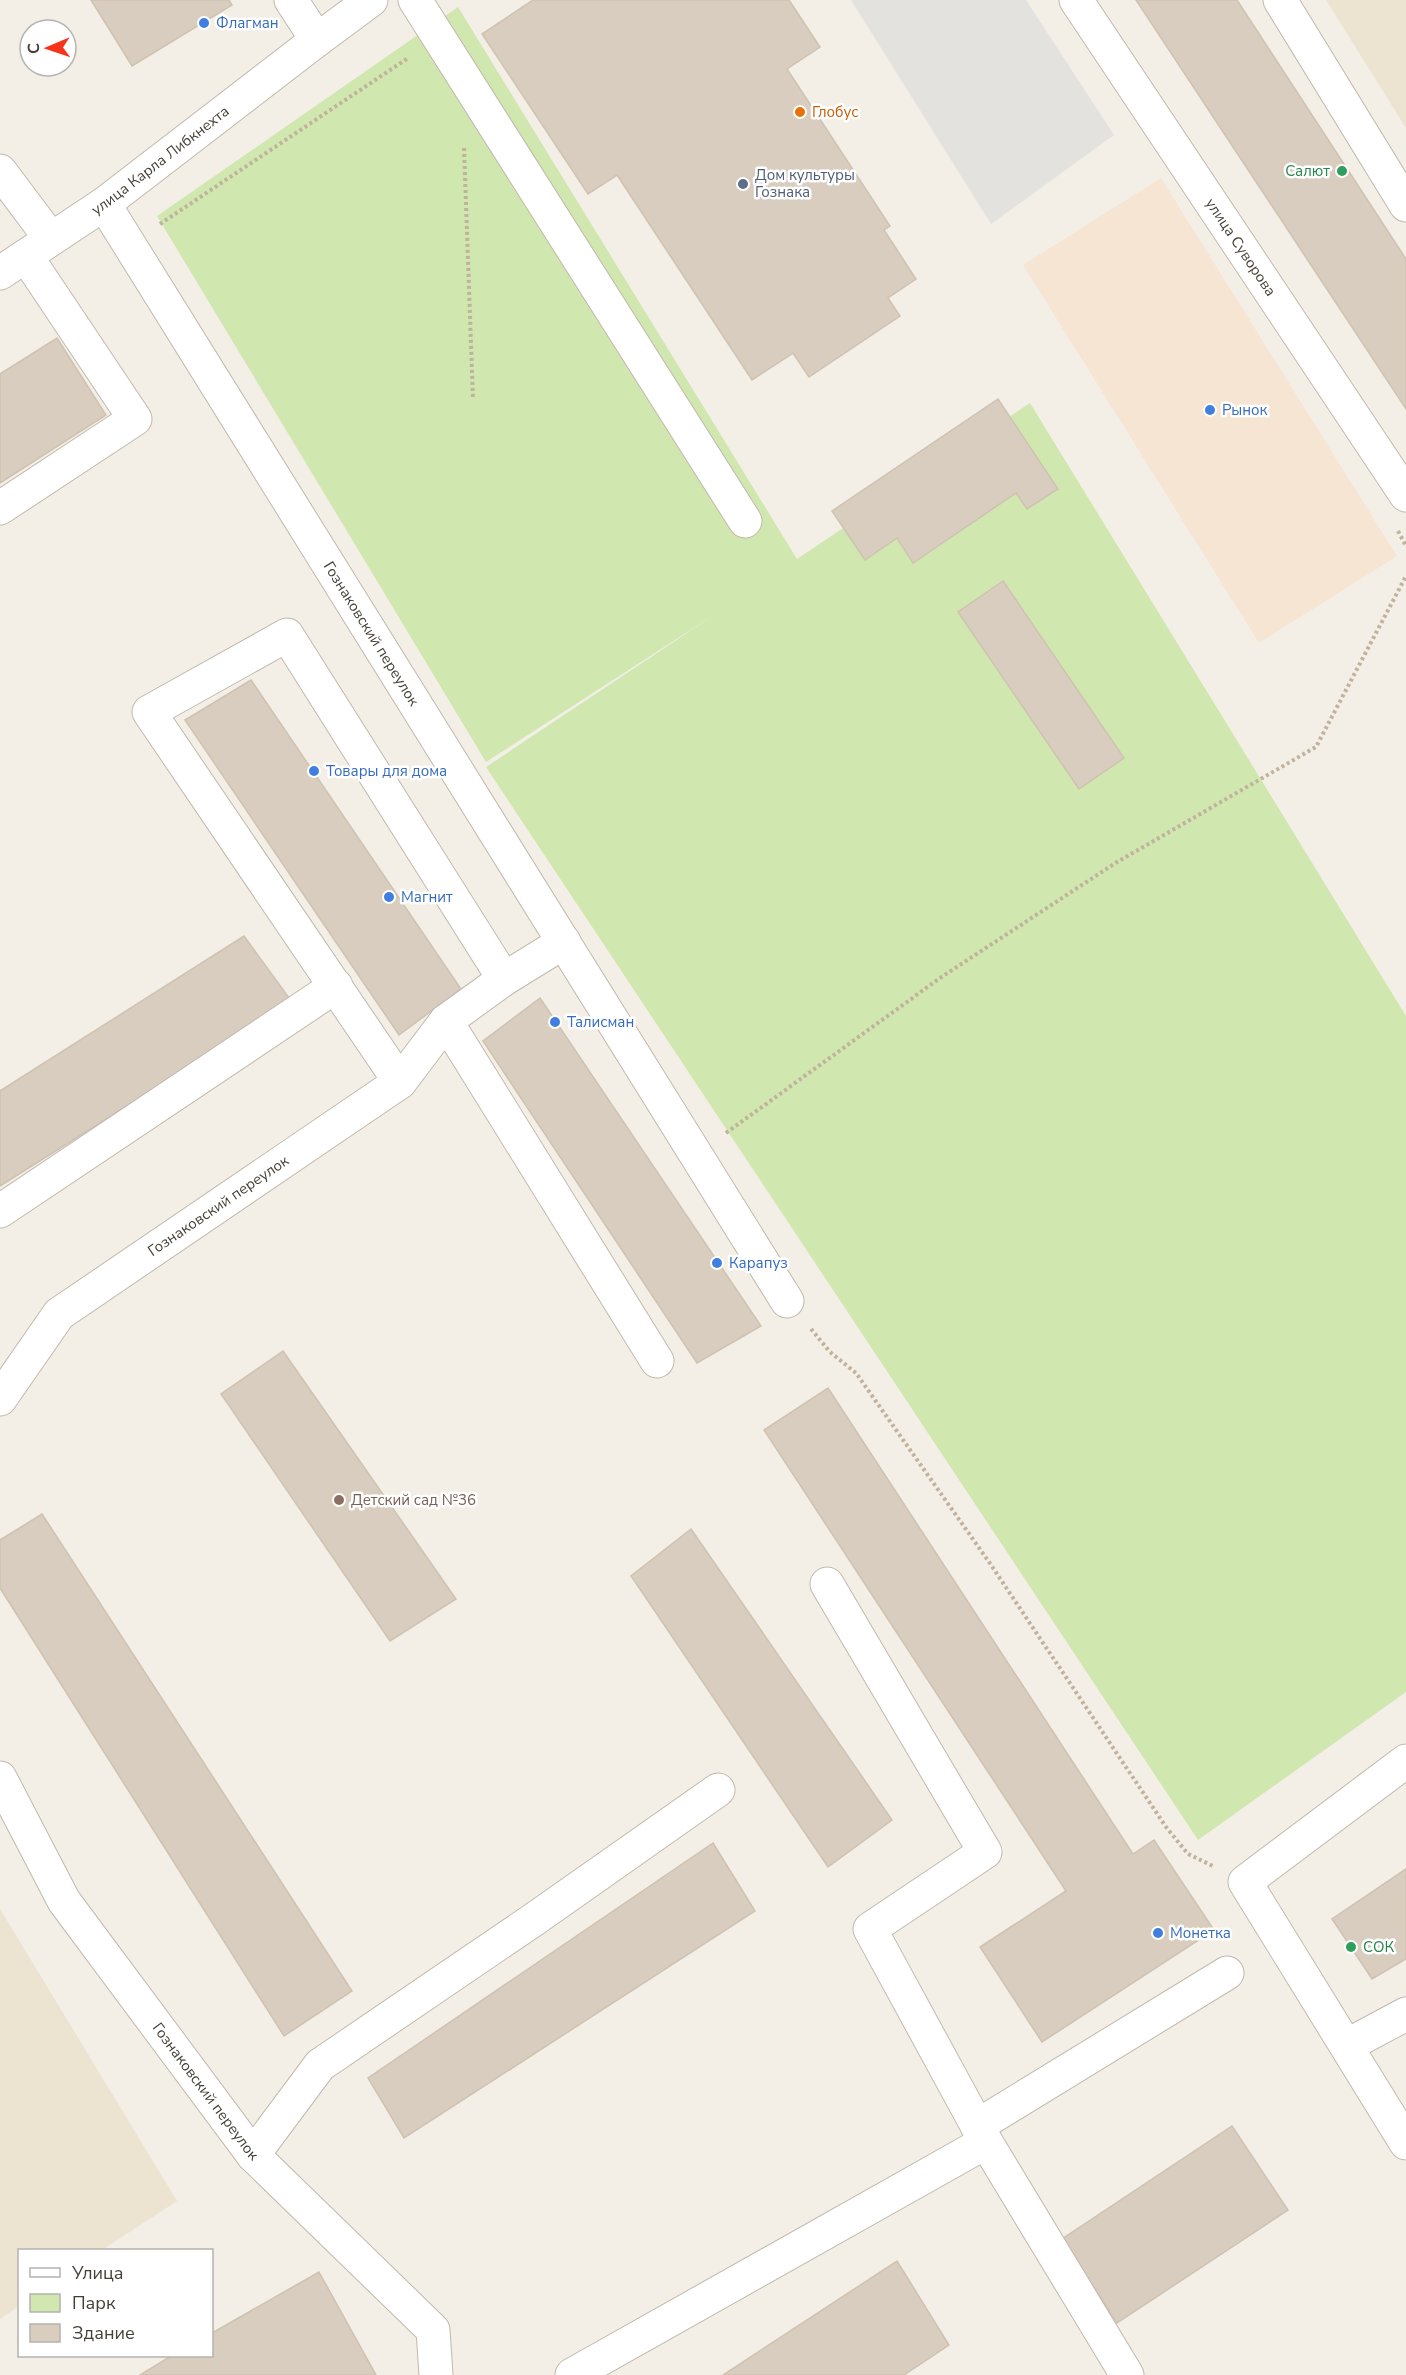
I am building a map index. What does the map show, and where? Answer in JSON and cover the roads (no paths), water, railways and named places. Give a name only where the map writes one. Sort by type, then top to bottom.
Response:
[{"type":"street","points":[[291,0],[317,40]]},
{"type":"street","name":"улица Карла Либкнехта","points":[[25,256],[104,204],[371,0]]},
{"type":"street","points":[[415,0],[745,521]]},
{"type":"street","name":"улица Суворова","points":[[1076,0],[1406,495]]},
{"type":"street","points":[[1280,0],[1406,205]]},
{"type":"street","points":[[0,171],[25,256],[135,419],[0,508]]},
{"type":"street","name":"Гознаковский переулок","points":[[0,1399],[59,1314],[400,1082],[446,1021],[504,979],[564,942],[104,204]]},
{"type":"street","points":[[400,1082],[149,712],[287,635],[504,979]]},
{"type":"street","points":[[564,942],[787,1301]]},
{"type":"street","points":[[0,1211],[336,986]]},
{"type":"street","points":[[446,1021],[657,1361]]},
{"type":"street","points":[[826,1584],[986,1852],[870,1929],[981,2134],[1127,2375]]},
{"type":"street","points":[[1406,1761],[1245,1881],[1406,2142]]},
{"type":"street","name":"Гознаковский переулок","points":[[0,1778],[64,1901],[253,2155],[433,2330],[436,2375]]},
{"type":"street","points":[[253,2155],[320,2065],[536,1918],[718,1790]]},
{"type":"street","points":[[572,2375],[981,2134],[1227,1973]]},
{"type":"street","points":[[1348,2045],[1406,2014]]},
{"type":"place","name":"Флагман","points":[[204,23]]},
{"type":"place","name":"Глобус","points":[[800,112]]},
{"type":"place","name":"Салют","points":[[1342,171]]},
{"type":"place","name":"Дом культуры Гознака","points":[[743,184]]},
{"type":"place","name":"Рынок","points":[[1210,410]]},
{"type":"place","name":"Товары для дома","points":[[314,771]]},
{"type":"place","name":"Магнит","points":[[389,897]]},
{"type":"place","name":"Талисман","points":[[555,1022]]},
{"type":"place","name":"Карапуз","points":[[717,1263]]},
{"type":"place","name":"Детский сад №36","points":[[339,1500]]},
{"type":"place","name":"Монетка","points":[[1158,1933]]},
{"type":"place","name":"СОК","points":[[1351,1947]]}]
